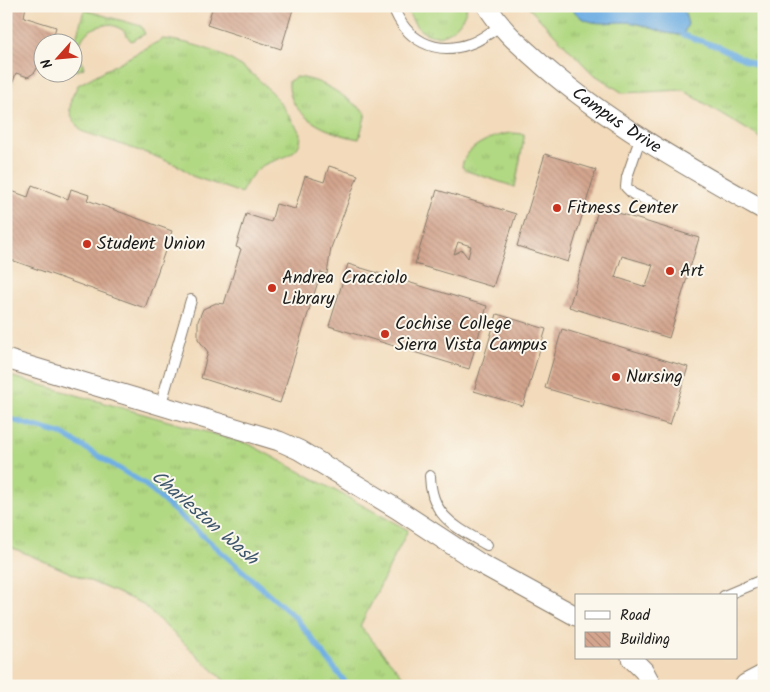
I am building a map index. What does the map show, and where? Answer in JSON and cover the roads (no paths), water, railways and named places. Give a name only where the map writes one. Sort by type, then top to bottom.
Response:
[{"type":"street","name":"Campus Drive","points":[[487,6],[499,27],[576,94],[640,139],[764,210]]},
{"type":"street","points":[[6,359],[160,407],[223,423],[279,441],[299,450],[397,509],[480,564],[575,615]]},
{"type":"street","points":[[633,660],[644,671],[652,686]]},
{"type":"street","points":[[747,686],[764,677]]},
{"type":"lane","points":[[393,6],[407,31],[428,46],[454,48],[472,43],[499,27]]},
{"type":"lane","points":[[640,139],[627,177],[626,187],[633,194],[664,208]]},
{"type":"lane","points":[[160,407],[191,300]]},
{"type":"lane","points":[[430,476],[434,504],[442,514],[455,527],[487,546]]},
{"type":"lane","points":[[729,594],[764,579]]},
{"type":"water","points":[[570,6],[683,6],[688,24],[683,35],[677,35],[629,22],[602,23],[585,20],[577,15]]},
{"type":"waterway","points":[[683,35],[719,47],[764,69]]},
{"type":"waterway","name":"Charleston Wash","points":[[6,418],[62,434],[143,483],[296,618],[348,686]]},
{"type":"place","name":"Fitness Center","points":[[557,208]]},
{"type":"place","name":"Student Union","points":[[87,244]]},
{"type":"place","name":"Art","points":[[670,271]]},
{"type":"place","name":"Andrea Cracciolo Library","points":[[272,288]]},
{"type":"place","name":"Cochise College Sierra Vista Campus","points":[[385,334]]},
{"type":"place","name":"Nursing","points":[[616,377]]}]
